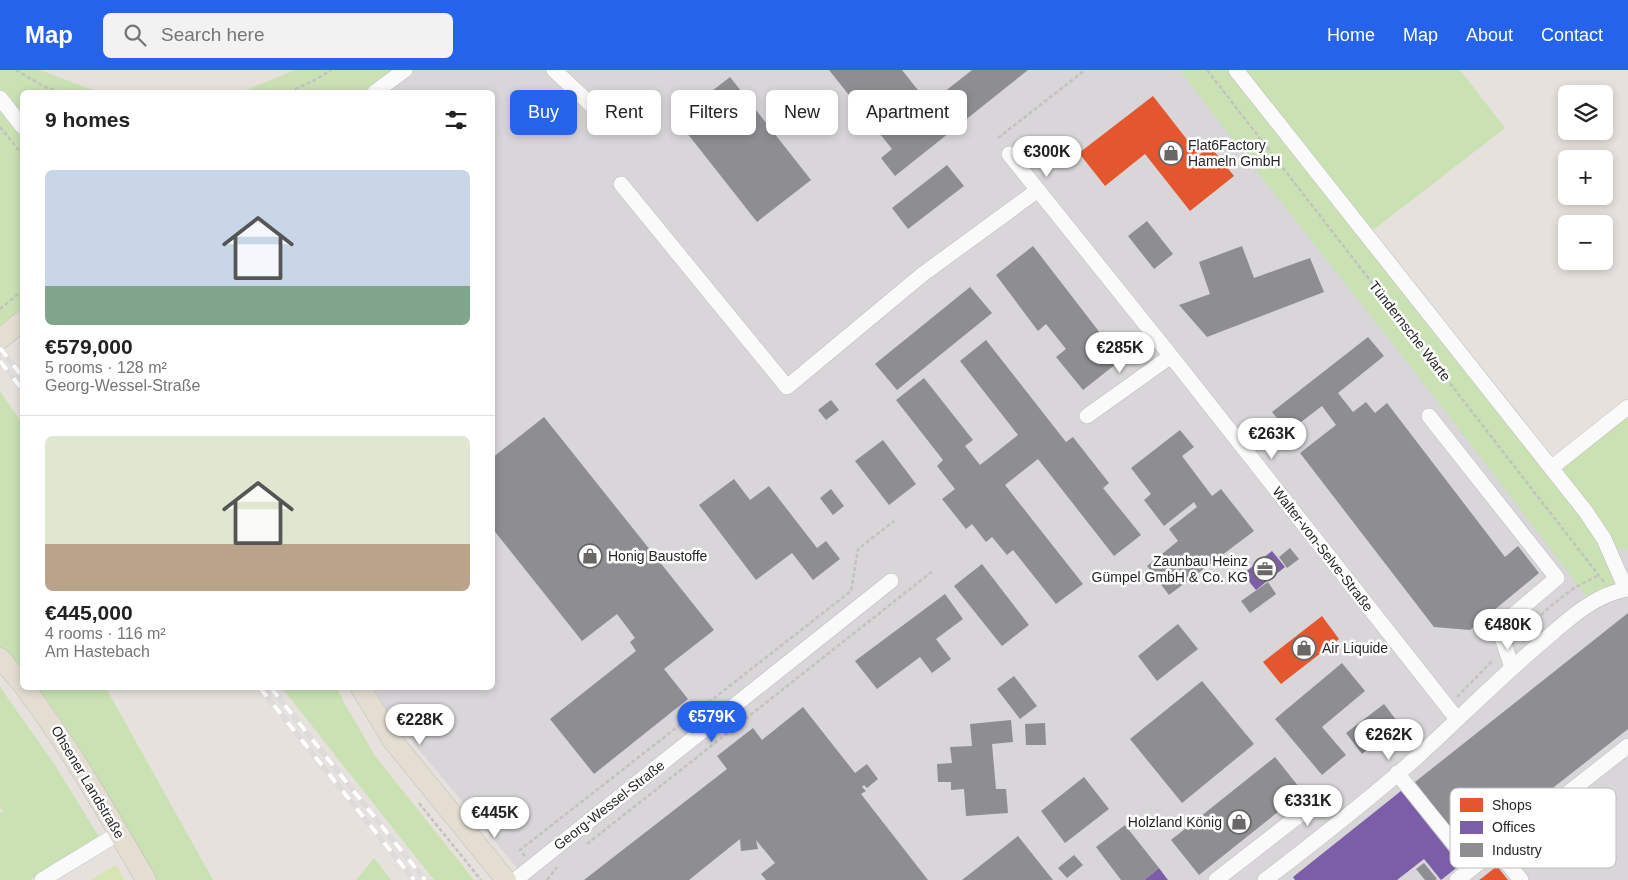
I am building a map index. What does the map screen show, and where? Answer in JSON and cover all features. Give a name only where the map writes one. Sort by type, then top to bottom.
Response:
[{"type":"main road","points":[[0,339],[20,322]]},
{"type":"main road","name":"Ohsener Landstraße","points":[[0,658],[20,682]]},
{"type":"main road","name":"Ohsener Landstraße","points":[[26,690],[75,758],[146,880]]},
{"type":"main road","points":[[361,690],[393,741],[506,880]]},
{"type":"street","points":[[378,90],[405,70]]},
{"type":"street","points":[[554,70],[587,101]]},
{"type":"street","name":"Tündernsche Warte","points":[[1236,70],[1586,512],[1604,539],[1622,590]]},
{"type":"street","points":[[0,98],[20,123]]},
{"type":"street","name":"Walter-von-Selve-Straße","points":[[1009,154],[1457,719]]},
{"type":"street","points":[[621,184],[787,388],[923,274],[1038,190]]},
{"type":"street","points":[[1087,416],[1171,356]]},
{"type":"street","points":[[1551,468],[1628,407]]},
{"type":"street","points":[[1428,416],[1557,578],[1506,621],[1502,637],[1512,668]]},
{"type":"street","name":"Georg-Wessel-Straße","points":[[515,880],[891,582]]},
{"type":"street","points":[[1265,880],[1284,874],[1318,839],[1397,773],[1512,668],[1582,608],[1622,590]]},
{"type":"street","points":[[1574,788],[1628,746]]},
{"type":"street","points":[[1397,773],[1450,839]]},
{"type":"street","points":[[1216,880],[1320,800]]},
{"type":"street","points":[[42,880],[119,833]]},
{"type":"street","points":[[1457,880],[1472,868]]},
{"type":"street","points":[[1511,868],[1521,880]]},
{"type":"path","points":[[16,70],[55,90]]},
{"type":"path","points":[[293,90],[331,70]]},
{"type":"path","points":[[998,138],[1085,70]]},
{"type":"path","name":"Tündernsche Warte","points":[[1207,70],[1599,575],[1622,590]]},
{"type":"path","points":[[0,127],[20,152]]},
{"type":"path","points":[[0,309],[20,293]]},
{"type":"path","points":[[533,866],[520,850],[851,591],[858,549],[894,521]]},
{"type":"path","points":[[579,849],[934,570]]},
{"type":"path","points":[[1447,707],[1505,648],[1552,605],[1574,588],[1599,575]]},
{"type":"path","points":[[435,823],[481,880]]},
{"type":"path","points":[[548,880],[556,868],[564,862]]},
{"type":"shaded area","points":[[319,70],[1222,70],[1608,548],[1628,550],[1628,880],[527,880],[388,712],[375,690],[495,690],[495,90],[292,90]]},
{"type":"green space","points":[[0,70],[40,70],[93,90],[20,90],[20,320],[0,331]]},
{"type":"green space","points":[[295,70],[404,70],[376,90],[247,90]]},
{"type":"green space","points":[[1180,70],[1234,70],[1585,513],[1625,588],[1591,602]]},
{"type":"green space","points":[[1241,70],[1460,70],[1505,128],[1368,234]]},
{"type":"green space","points":[[0,391],[20,420],[20,680],[0,656]]},
{"type":"green space","points":[[1628,407],[1628,550],[1608,548],[1551,468]]},
{"type":"green space","points":[[0,687],[55,765],[99,837],[30,880],[0,880],[0,813],[3,811],[0,808]]},
{"type":"green space","points":[[27,690],[107,690],[213,880],[147,880]]},
{"type":"green space","points":[[284,690],[338,690],[375,756],[474,880],[434,880]]},
{"type":"green space","points":[[374,858],[391,880],[356,880]]},
{"type":"green space","points":[[116,865],[125,880],[91,880]]},
{"type":"building: Shops","points":[[1153,96],[1199,155],[1210,146],[1234,176],[1190,211],[1145,154],[1105,186],[1079,153]]},
{"type":"building: Shops","points":[[1322,616],[1339,639],[1281,684],[1263,662]]},
{"type":"building: Shops","points":[[1494,868],[1499,868],[1508,880],[1479,880]]},
{"type":"building: Offices","points":[[1272,551],[1285,567],[1256,590],[1243,574]]},
{"type":"building: Offices","points":[[1401,791],[1450,852],[1450,868],[1456,868],[1441,880],[1424,859],[1397,880],[1295,880],[1293,877]]},
{"type":"building: Offices","points":[[1159,868],[1168,880],[1144,880]]},
{"type":"building: Industry","points":[[829,70],[902,70],[918,90],[848,90],[848,94]]},
{"type":"building: Industry","points":[[972,70],[1028,70],[967,119],[967,90],[947,90]]},
{"type":"building: Industry","points":[[730,77],[740,90],[713,90]]},
{"type":"building: Industry","points":[[756,110],[766,123],[766,135],[776,135],[811,180],[757,222],[689,135],[756,135]]},
{"type":"building: Industry","points":[[881,135],[946,135],[895,176],[881,158],[892,149]]},
{"type":"building: Industry","points":[[947,165],[964,186],[908,229],[892,208]]},
{"type":"building: Industry","points":[[1147,221],[1173,254],[1154,269],[1128,236]]},
{"type":"building: Industry","points":[[1033,246],[1121,360],[1083,390],[1056,357],[1066,349],[1046,324],[1038,331],[996,275]]},
{"type":"building: Industry","points":[[1242,246],[1254,278],[1310,258],[1324,292],[1207,337],[1179,305],[1210,294],[1199,262]]},
{"type":"building: Industry","points":[[970,287],[992,313],[897,390],[875,364]]},
{"type":"building: Industry","points":[[1368,337],[1384,356],[1338,393],[1353,412],[1366,402],[1375,413],[1387,403],[1505,557],[1518,546],[1539,573],[1470,630],[1434,627],[1300,453],[1336,425],[1322,406],[1288,432],[1272,412]]},
{"type":"building: Industry","points":[[986,340],[1066,442],[1073,437],[1109,483],[1103,488],[1141,535],[1114,556],[1038,459],[1005,485],[1083,584],[1056,604],[1013,550],[1007,555],[992,537],[986,542],[972,524],[966,529],[942,499],[955,489],[937,466],[943,460],[896,400],[924,378],[973,440],[965,446],[980,465],[1018,435],[960,361]]},
{"type":"building: Industry","points":[[831,400],[839,410],[826,420],[818,410]]},
{"type":"building: Industry","points":[[544,417],[714,630],[664,669],[688,699],[594,774],[550,719],[636,651],[630,642],[635,638],[617,614],[582,641],[495,532],[495,456]]},
{"type":"building: Industry","points":[[1180,430],[1194,447],[1182,456],[1212,496],[1221,489],[1254,531],[1169,595],[1147,566],[1178,541],[1169,529],[1197,507],[1194,502],[1164,526],[1144,500],[1151,494],[1131,468]]},
{"type":"building: Industry","points":[[883,440],[916,484],[889,505],[855,461]]},
{"type":"building: Industry","points":[[734,479],[750,500],[769,486],[817,548],[826,541],[840,559],[813,580],[792,553],[756,580],[699,505]]},
{"type":"building: Industry","points":[[831,489],[844,506],[833,515],[820,498]]},
{"type":"building: Industry","points":[[1290,548],[1299,559],[1287,568],[1279,557]]},
{"type":"building: Industry","points":[[982,564],[1029,625],[1002,646],[954,586]]},
{"type":"building: Industry","points":[[1268,582],[1276,594],[1250,613],[1241,601]]},
{"type":"building: Industry","points":[[945,594],[963,619],[936,639],[951,659],[932,673],[920,657],[877,689],[855,661]]},
{"type":"building: Industry","points":[[1628,613],[1628,729],[1553,788],[1450,788],[1450,827],[1415,782]]},
{"type":"building: Industry","points":[[1178,624],[1198,649],[1157,681],[1138,656]]},
{"type":"building: Industry","points":[[1342,663],[1365,691],[1322,727],[1346,755],[1322,775],[1275,719]]},
{"type":"building: Industry","points":[[1014,676],[1037,706],[1020,719],[997,689]]},
{"type":"building: Industry","points":[[1202,681],[1254,744],[1182,803],[1130,739]]},
{"type":"building: Industry","points":[[1384,704],[1400,725],[1362,754],[1346,733]]},
{"type":"building: Industry","points":[[803,707],[855,773],[867,764],[878,779],[867,788],[864,785],[862,787],[866,791],[861,794],[928,880],[766,880],[761,874],[775,863],[756,840],[758,849],[741,851],[740,839],[689,880],[584,880],[727,769],[717,756],[753,728],[762,740]]},
{"type":"building: Industry","points":[[1011,720],[1013,742],[992,744],[996,789],[1006,789],[1008,813],[966,816],[964,789],[951,790],[951,782],[938,782],[937,764],[952,763],[950,747],[972,746],[970,724]]},
{"type":"building: Industry","points":[[1045,723],[1046,745],[1026,745],[1025,724]]},
{"type":"building: Industry","points":[[1275,757],[1303,792],[1199,875],[1171,840]]},
{"type":"building: Industry","points":[[1084,777],[1109,809],[1065,843],[1041,811]]},
{"type":"building: Industry","points":[[1125,825],[1159,868],[1144,880],[1121,880],[1096,847]]},
{"type":"building: Industry","points":[[1018,836],[1053,880],[962,880]]},
{"type":"building: Industry","points":[[1074,855],[1083,865],[1067,878],[1058,868]]},
{"type":"building: Industry","points":[[1424,863],[1437,879],[1425,880],[1416,869]]},
{"type":"railway","points":[[0,348],[20,373]]},
{"type":"railway","points":[[0,361],[20,386]]},
{"type":"railway","points":[[262,690],[414,880]]},
{"type":"railway","points":[[273,690],[425,880]]},
{"type":"place","name":"Flat6Factory Hameln GmbH","points":[[1171,153]]},
{"type":"place","name":"Honig Baustoffe","points":[[590,556]]},
{"type":"place","name":"Zaunbau Heinz Gümpel GmbH & Co. KG","points":[[1265,569]]},
{"type":"place","name":"Air Liquide","points":[[1304,648]]},
{"type":"place","name":"Holzland König","points":[[1239,822]]}]
